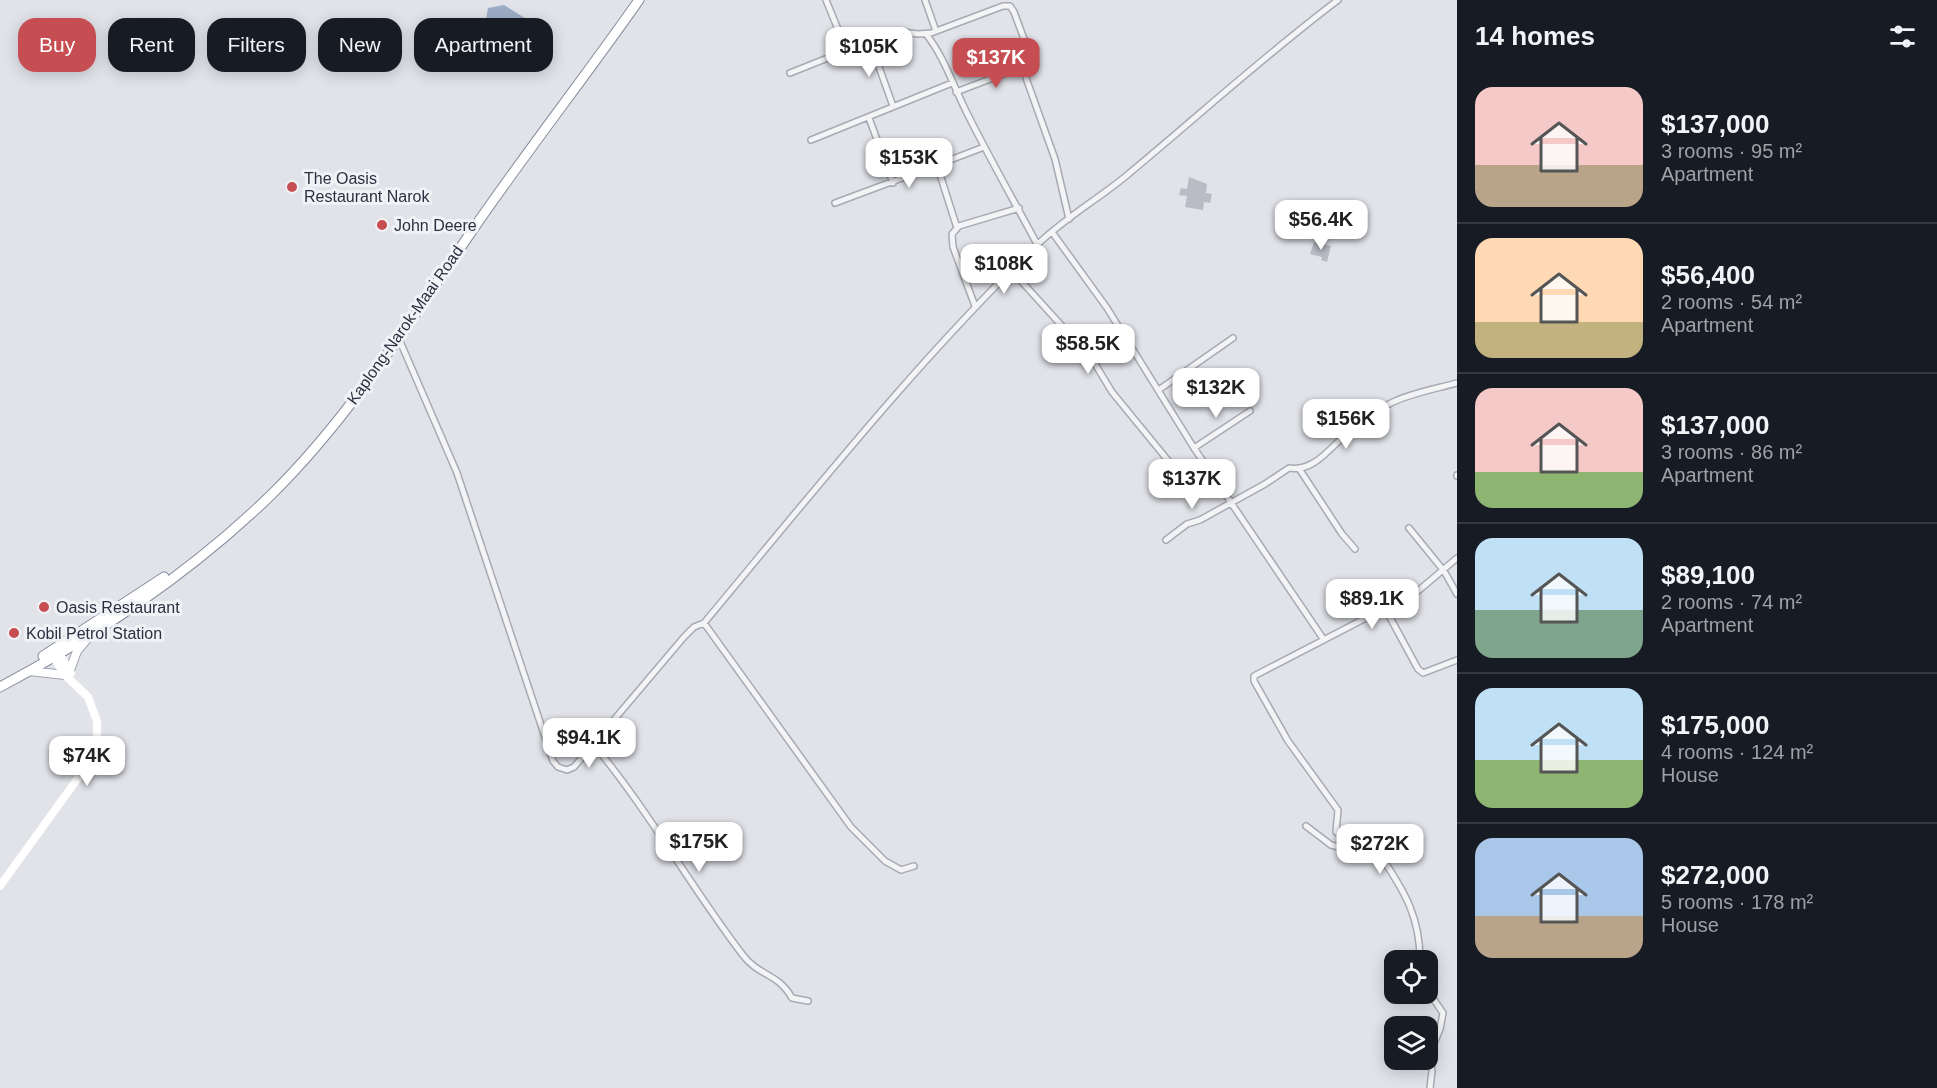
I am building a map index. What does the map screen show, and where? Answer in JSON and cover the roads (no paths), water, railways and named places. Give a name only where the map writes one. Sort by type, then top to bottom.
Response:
[{"type":"highway","name":"Kaplong-Narok-Maai Road","points":[[0,680],[94,631],[186,569],[254,510],[293,471],[345,410],[509,178],[639,0]]},
{"type":"highway","name":"Kaplong-Narok-Maai Road","points":[[0,687],[29,671],[168,574],[186,569]]},
{"type":"main road","points":[[69,675],[77,651],[94,631]]},
{"type":"main road","points":[[0,886],[94,753],[98,731],[94,709],[88,696],[69,675],[54,652]]},
{"type":"main road","points":[[29,671],[69,675]]},
{"type":"street","points":[[826,0],[846,49]]},
{"type":"street","points":[[925,0],[936,31]]},
{"type":"street","points":[[398,337],[457,473],[553,761],[561,769],[571,770],[684,637],[694,627],[704,623],[975,306],[1037,244],[1118,183],[1301,28],[1338,0]]},
{"type":"street","points":[[790,73],[894,32],[926,34],[1008,5],[1014,12],[1029,50],[1026,78],[1055,159],[1069,219]]},
{"type":"street","points":[[926,34],[946,66],[956,92],[1007,192],[1019,208],[1037,244]]},
{"type":"street","points":[[870,42],[893,106]]},
{"type":"street","points":[[956,92],[1027,65]]},
{"type":"street","points":[[812,140],[952,83]]},
{"type":"street","points":[[869,118],[893,183]]},
{"type":"street","points":[[835,203],[984,147]]},
{"type":"street","points":[[937,165],[957,228]]},
{"type":"street","points":[[975,306],[953,247],[952,234],[957,228],[1019,208]]},
{"type":"street","points":[[1053,232],[1107,308],[1160,389],[1194,447],[1324,640]]},
{"type":"street","points":[[1012,271],[1092,359],[1112,392],[1174,469]]},
{"type":"street","points":[[1160,389],[1233,338]]},
{"type":"street","points":[[1166,540],[1187,524],[1200,520],[1289,468],[1300,470],[1309,467],[1347,434],[1390,404],[1414,394],[1457,383]]},
{"type":"street","points":[[1194,447],[1250,411]]},
{"type":"street","points":[[1300,470],[1342,534],[1355,549]]},
{"type":"street","points":[[1409,528],[1444,570],[1457,594]]},
{"type":"street","points":[[1392,837],[1363,836],[1350,839],[1342,838],[1336,832],[1338,810],[1288,741],[1254,681],[1254,676],[1418,591],[1457,558]]},
{"type":"street","points":[[1386,609],[1418,669],[1424,673],[1457,660]]},
{"type":"street","points":[[704,623],[851,827],[885,861],[901,870],[914,866]]},
{"type":"street","points":[[594,745],[657,827],[700,896],[752,968],[784,985],[792,998],[808,1001]]},
{"type":"street","points":[[1306,826],[1331,845],[1382,858],[1398,881],[1414,912],[1420,950]]},
{"type":"street","points":[[1430,1088],[1432,1071],[1430,1053],[1440,1029],[1443,1013],[1437,1004]]},
{"type":"water","points":[[504,5],[525,18],[486,18],[488,8]]},
{"type":"place","name":"The Oasis Restaurant Narok","points":[[292,187]]},
{"type":"place","name":"John Deere","points":[[382,225]]},
{"type":"place","name":"Oasis Restaurant","points":[[44,607]]},
{"type":"place","name":"Kobil Petrol Station","points":[[14,633]]}]
